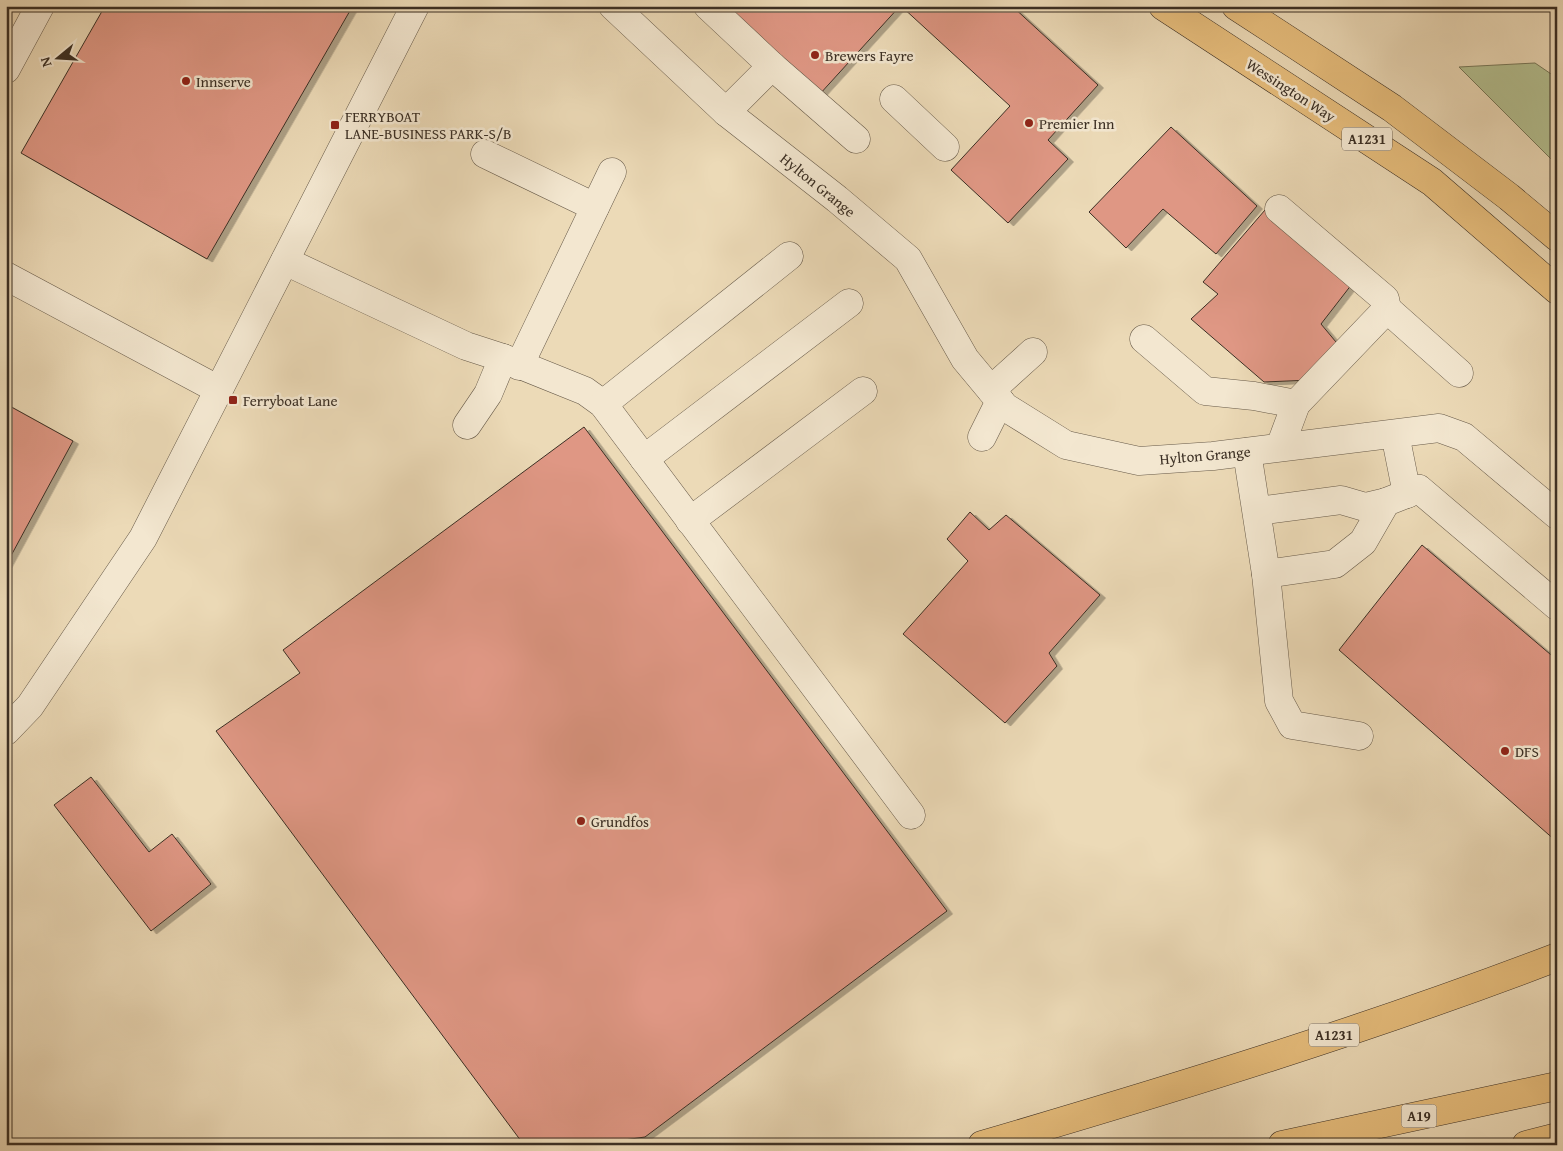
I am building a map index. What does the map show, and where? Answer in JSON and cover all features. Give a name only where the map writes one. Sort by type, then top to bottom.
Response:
[{"type":"highway","name":"Wessington Way","points":[[1163,6],[1432,182],[1557,290]]},
{"type":"highway","name":"A1231","points":[[1236,6],[1392,108],[1509,197],[1557,237]]},
{"type":"highway","name":"A1231","points":[[982,1145],[1182,1086],[1486,984],[1557,957]]},
{"type":"highway","name":"A19","points":[[1282,1145],[1557,1086]]},
{"type":"highway","points":[[1526,1145],[1557,1137]]},
{"type":"street","points":[[6,69],[40,6]]},
{"type":"street","points":[[6,731],[30,706],[143,538],[416,6]]},
{"type":"street","name":"Hylton Grange","points":[[613,6],[726,112],[837,199],[908,259],[965,359],[1005,407],[1066,445],[1139,461],[1247,452],[1439,428],[1464,436],[1557,515]]},
{"type":"street","points":[[708,6],[772,66],[856,139]]},
{"type":"street","points":[[726,112],[772,66]]},
{"type":"street","points":[[894,100],[945,147]]},
{"type":"street","points":[[485,154],[595,207]]},
{"type":"street","points":[[467,425],[511,362],[612,172]]},
{"type":"street","points":[[1279,210],[1385,299],[1386,309],[1459,373]]},
{"type":"street","points":[[603,404],[789,256]]},
{"type":"street","points":[[285,261],[466,346],[585,391],[603,404],[911,815]]},
{"type":"street","points":[[6,276],[219,390]]},
{"type":"street","points":[[644,459],[849,303]]},
{"type":"street","points":[[1280,448],[1296,404],[1386,309]]},
{"type":"street","points":[[1144,339],[1205,391],[1254,396],[1296,404]]},
{"type":"street","points":[[982,437],[996,395],[1033,352]]},
{"type":"street","points":[[690,521],[863,391]]},
{"type":"street","points":[[1266,574],[1335,564],[1363,542],[1396,498],[1395,434]]},
{"type":"street","points":[[1247,452],[1266,574],[1279,701],[1292,725],[1359,736]]},
{"type":"street","points":[[1257,511],[1341,500],[1365,507],[1420,489],[1557,606]]},
{"type":"green space","points":[[1535,63],[1557,78],[1557,165],[1459,67]]},
{"type":"building","name":"Innserve","points":[[105,6],[346,6],[351,9],[207,259],[21,153]]},
{"type":"building","name":"Brewers Fayre","points":[[736,6],[900,6],[819,95],[729,14]]},
{"type":"building","name":"Premier Inn","points":[[901,6],[1012,6],[1098,85],[1048,140],[1068,159],[1008,223],[951,170],[1010,106]]},
{"type":"building","points":[[1171,127],[1257,206],[1216,254],[1163,209],[1126,248],[1089,212]]},
{"type":"building","points":[[1265,210],[1352,284],[1321,324],[1341,348],[1311,380],[1264,382],[1191,319],[1218,294],[1203,282]]},
{"type":"building","points":[[6,404],[73,441],[6,565]]},
{"type":"building","name":"Grundfos","points":[[584,427],[947,911],[645,1137],[588,1145],[524,1145],[216,731],[300,673],[283,650]]},
{"type":"building","points":[[970,512],[989,530],[1006,515],[1100,595],[1049,653],[1057,666],[1005,723],[903,634],[968,561],[947,539]]},
{"type":"building","name":"DFS","points":[[1422,545],[1557,660],[1557,842],[1339,650]]},
{"type":"building","points":[[91,777],[149,852],[172,834],[211,884],[151,931],[54,805]]},
{"type":"place","name":"Brewers Fayre","points":[[815,55]]},
{"type":"place","name":"Innserve","points":[[186,81]]},
{"type":"place","name":"Premier Inn","points":[[1029,123]]},
{"type":"place","name":"FERRYBOAT LANE-BUSINESS PARK-S/B","points":[[335,125]]},
{"type":"place","name":"Ferryboat Lane","points":[[233,400]]},
{"type":"place","name":"DFS","points":[[1505,751]]},
{"type":"place","name":"Grundfos","points":[[581,821]]}]
